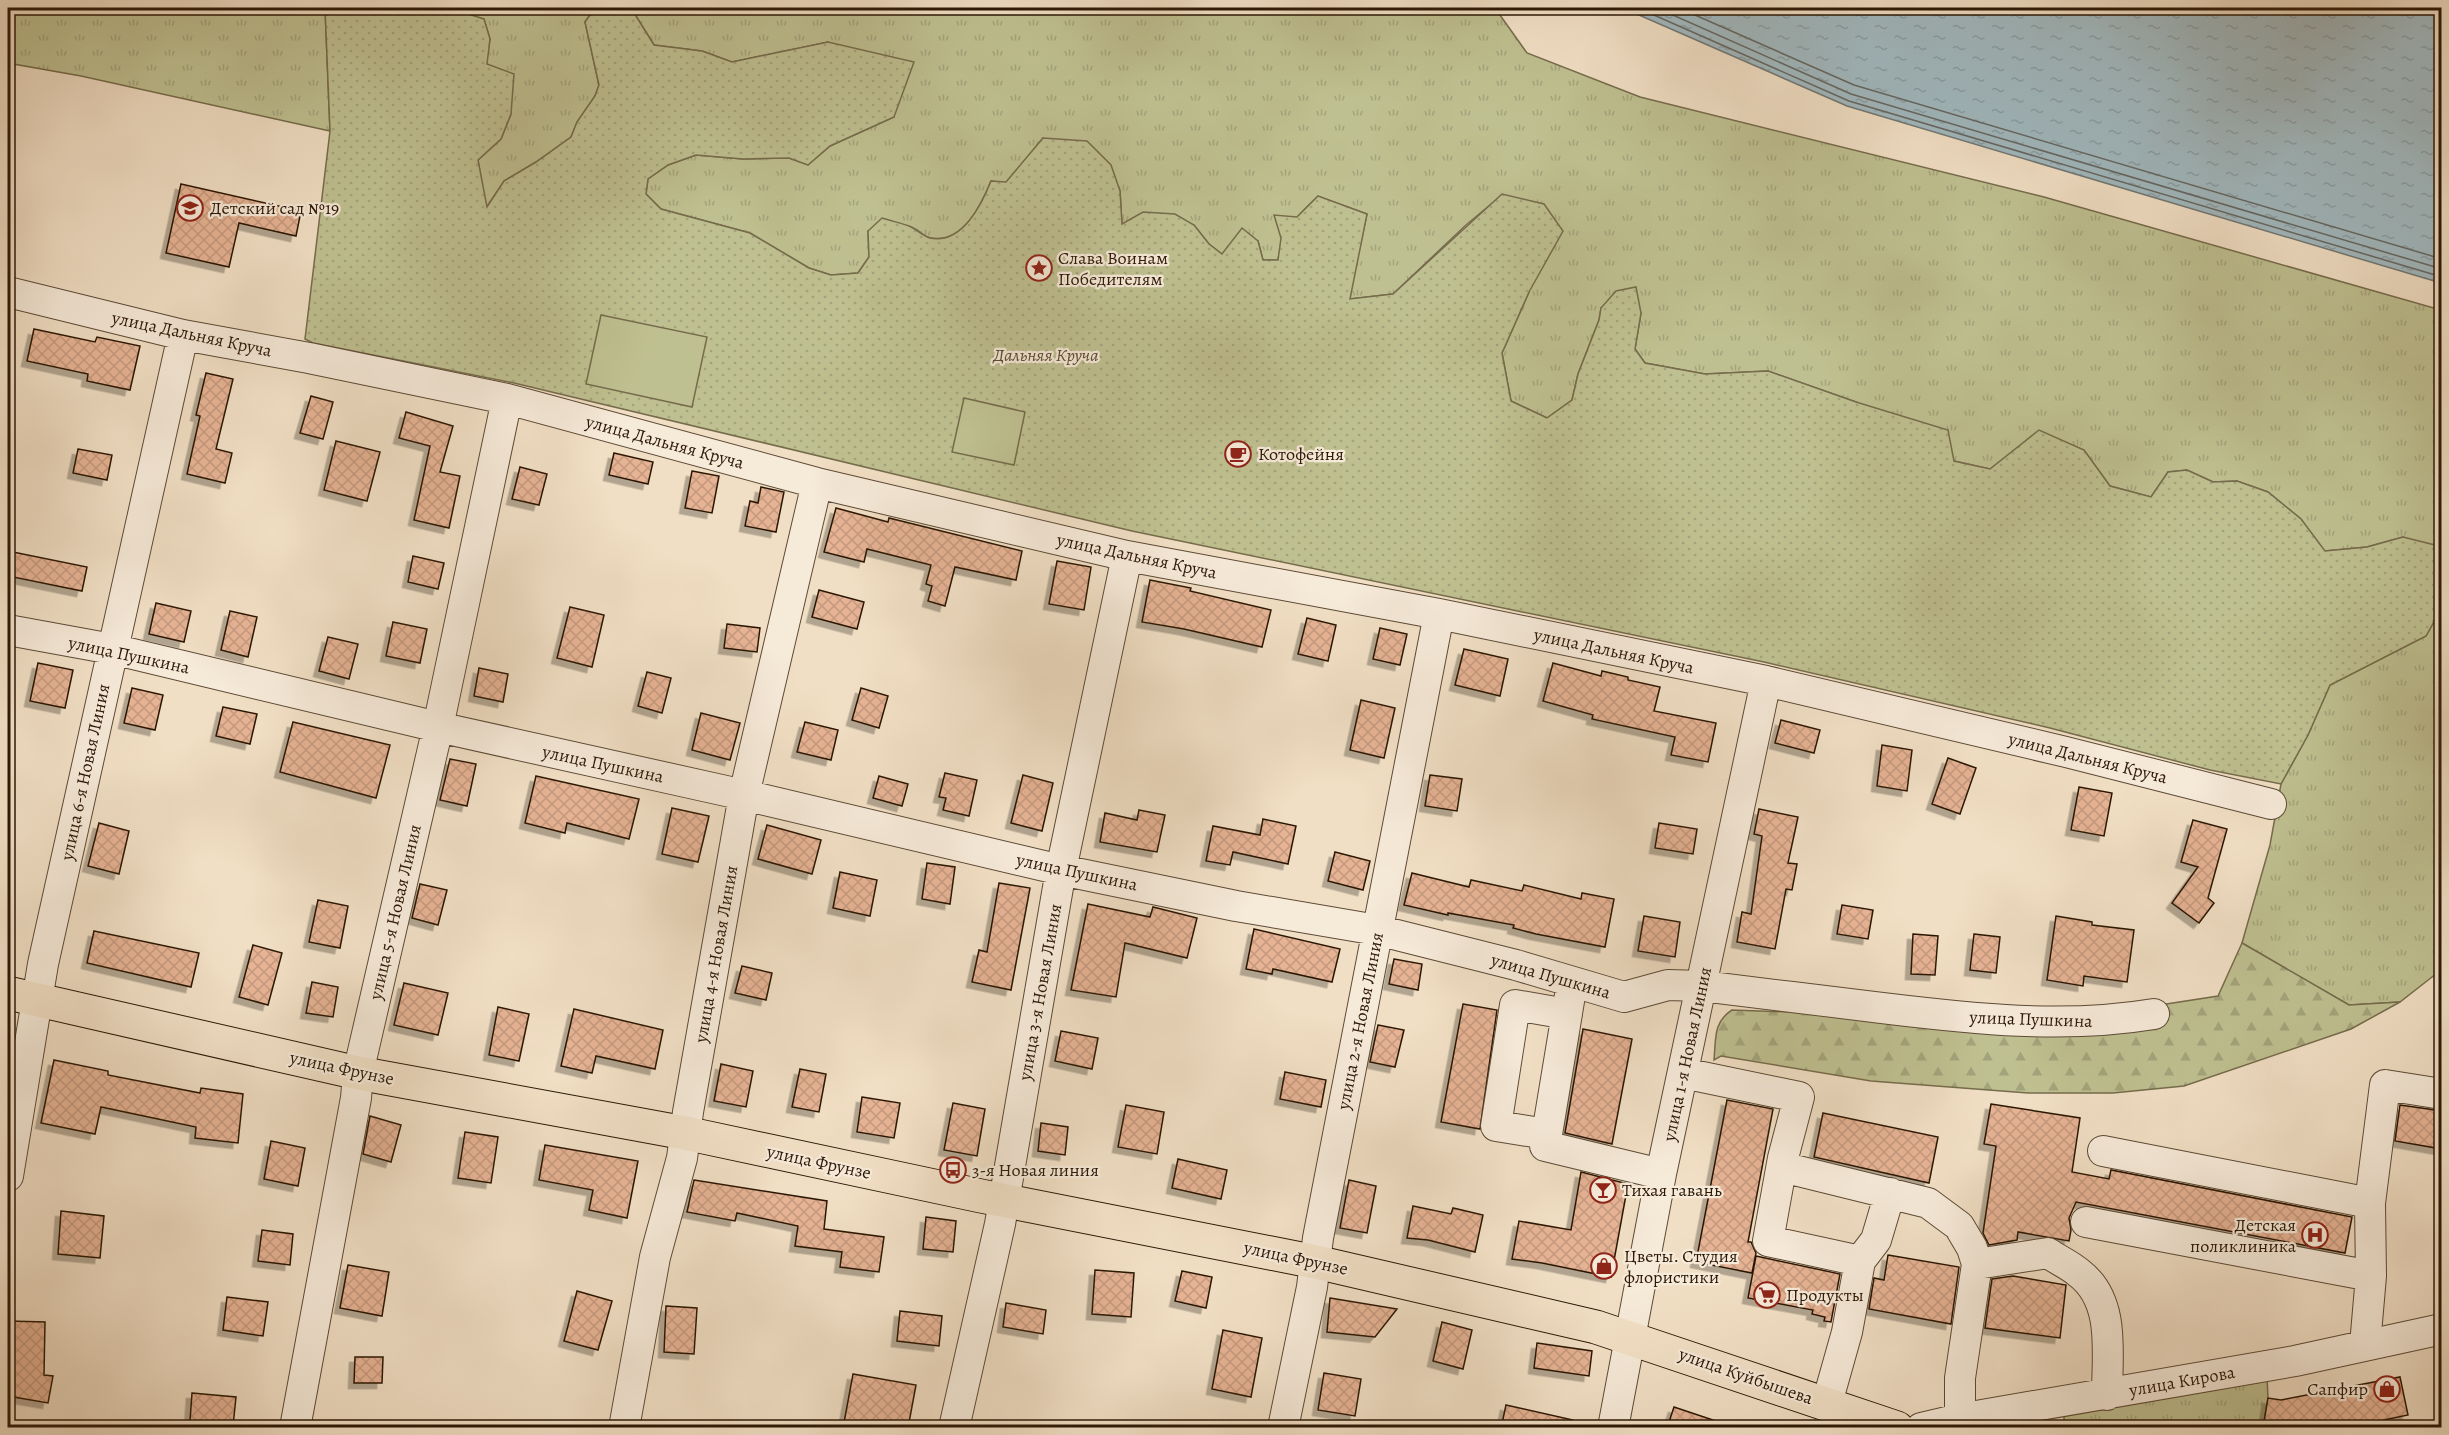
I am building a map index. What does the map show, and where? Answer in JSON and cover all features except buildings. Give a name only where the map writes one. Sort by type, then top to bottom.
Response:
[{"type":"main road","name":"улица Фрунзе","points":[[22,996],[358,1073],[685,1133],[1316,1262],[1596,1327],[1630,1337]]},
{"type":"main road","name":"улица Куйбышева","points":[[1630,1337],[1897,1428]]},
{"type":"street","name":"улица Дальняя Круча","points":[[8,292],[183,335],[309,358],[507,399],[817,483],[1127,556],[1439,614],[1766,681],[2066,752],[2271,804]]},
{"type":"street","name":"улица 6-я Новая Линия","points":[[8,1176],[22,996],[43,964],[183,335]]},
{"type":"street","name":"улица 5-я Новая Линия","points":[[295,1428],[354,1110],[358,1073],[438,727],[507,399]]},
{"type":"street","name":"улица 4-я Новая Линия","points":[[624,1428],[655,1257],[682,1158],[744,795],[817,483]]},
{"type":"street","name":"улица 3-я Новая Линия","points":[[954,1428],[1004,1200],[1061,870],[1127,556]]},
{"type":"street","name":"улица 2-я Новая Линия","points":[[1283,1428],[1439,614]]},
{"type":"street","name":"улица Пушкина","points":[[8,630],[112,649],[438,727],[744,795],[1061,870],[1236,906],[1377,930],[1516,965],[1624,997],[1668,985],[1702,986],[1947,1016],[2032,1023],[2111,1021],[2154,1014]]},
{"type":"street","name":"улица 1-я Новая Линия","points":[[1613,1428],[1661,1174],[1766,681]]},
{"type":"street","points":[[1572,983],[1545,1146],[1661,1174]]},
{"type":"street","points":[[1547,1134],[1496,1126],[1515,1005],[1567,1014]]},
{"type":"street","points":[[1683,1073],[1798,1097],[1768,1240],[1860,1260]]},
{"type":"street","points":[[2365,1345],[2371,1276],[2370,1203],[2385,1085],[2442,1094]]},
{"type":"street","points":[[2103,1151],[2370,1203]]},
{"type":"street","points":[[1782,1167],[1929,1203],[1959,1226],[1972,1248],[1977,1264],[1960,1378],[1959,1423]]},
{"type":"street","points":[[1827,1403],[1845,1341],[1860,1260],[1876,1240],[1890,1193]]},
{"type":"street","points":[[2086,1222],[2371,1276]]},
{"type":"street","points":[[1977,1264],[2048,1253],[2081,1274],[2100,1298],[2107,1322],[2107,1395]]},
{"type":"street","name":"улица Кирова","points":[[1921,1428],[2295,1361],[2442,1329]]},
{"type":"green space","points":[[8,8],[325,8],[330,131],[81,76],[8,63]]},
{"type":"green space","name":"Дальняя Круча","points":[[325,8],[449,8],[484,19],[490,39],[487,64],[514,74],[511,114],[501,139],[478,160],[487,207],[504,181],[571,137],[577,122],[595,96],[599,85],[585,22],[595,8],[631,8],[654,45],[702,51],[732,62],[828,42],[914,62],[894,117],[830,146],[808,165],[789,158],[743,159],[696,155],[668,165],[648,179],[646,194],[661,209],[750,233],[809,268],[831,275],[858,273],[869,257],[868,231],[882,218],[909,226],[930,238],[941,239],[952,235],[969,221],[991,181],[1006,182],[1043,138],[1087,141],[1111,165],[1120,191],[1122,224],[1143,212],[1175,214],[1194,225],[1209,244],[1222,254],[1242,228],[1258,241],[1263,260],[1278,260],[1281,238],[1274,215],[1297,217],[1318,196],[1367,214],[1350,299],[1393,294],[1502,194],[1544,204],[1563,231],[1529,292],[1502,353],[1511,401],[1547,418],[1572,400],[1578,374],[1599,320],[1601,308],[1616,291],[1636,287],[1641,313],[1635,349],[1645,363],[1705,374],[1768,371],[1856,402],[1948,430],[1954,461],[1990,469],[2039,430],[2084,450],[2110,486],[2151,497],[2168,472],[2187,470],[2213,482],[2237,481],[2268,492],[2301,519],[2325,551],[2367,547],[2403,537],[2439,546],[2442,549],[2441,609],[2426,636],[2330,685],[2308,735],[2281,784],[2210,770],[2050,728],[1764,662],[1132,531],[514,383],[313,343],[305,339],[330,131]]},
{"type":"green space","points":[[449,8],[595,8],[585,22],[599,85],[595,96],[577,122],[571,137],[504,181],[486,208],[478,160],[501,139],[511,114],[486,64],[490,39],[484,19]]},
{"type":"green space","points":[[631,8],[1495,8],[1527,53],[1640,97],[2044,197],[2441,310],[2441,549],[2403,537],[2367,547],[2324,551],[2301,519],[2268,492],[2237,481],[2213,482],[2187,470],[2168,472],[2151,497],[2110,486],[2084,450],[2040,431],[1990,469],[1954,461],[1856,402],[1768,371],[1705,374],[1645,363],[1635,349],[1641,313],[1601,308],[1599,320],[1578,374],[1572,400],[1547,418],[1511,401],[1502,353],[1529,292],[1502,195],[1466,225],[1393,294],[1349,299],[1367,214],[1318,196],[1291,224],[1283,239],[1278,260],[1263,260],[1258,241],[1222,254],[1209,244],[1194,225],[1122,225],[1120,191],[1043,138],[1006,183],[991,181],[969,221],[952,235],[931,238],[913,228],[906,227],[868,231],[869,257],[858,273],[831,275],[809,268],[750,233],[661,209],[646,194],[648,179],[668,165],[696,155],[743,159],[789,158],[808,165],[830,146],[894,117],[828,42],[732,62],[702,51],[654,45]]},
{"type":"green space","points":[[601,315],[707,337],[692,407],[586,384]]},
{"type":"green space","points":[[964,398],[1025,412],[1014,465],[952,452]]},
{"type":"green space","points":[[2441,609],[2441,970],[2400,1002],[2349,1005],[2242,943],[2270,845],[2281,784],[2308,735],[2330,685],[2426,636]]},
{"type":"green space","points":[[2242,943],[2349,1005],[2400,1002],[2351,1029],[2184,1086],[2113,1093],[2028,1093],[1871,1081],[1721,1056],[1714,1060],[1718,1026],[1732,1010],[2056,1021],[2218,996]]},
{"type":"green space","points":[[2267,1377],[2268,1398],[2263,1427],[2064,1428],[2064,1416]]},
{"type":"water","points":[[1623,8],[2441,8],[2441,283],[1847,106]]},
{"type":"place","name":"Детский сад №19","points":[[190,208]]},
{"type":"place","name":"Слава Воинам Победителям","points":[[1039,268]]},
{"type":"place","name":"Котофейня","points":[[1238,454]]},
{"type":"place","name":"3-я Новая линия","points":[[953,1170]]},
{"type":"place","name":"Тихая гавань","points":[[1603,1190]]},
{"type":"place","name":"Детская поликлиника","points":[[2315,1235]]},
{"type":"place","name":"Цветы. Студия флористики","points":[[1604,1266]]},
{"type":"place","name":"Продукты","points":[[1767,1295]]},
{"type":"place","name":"Сапфир","points":[[2387,1389]]}]
